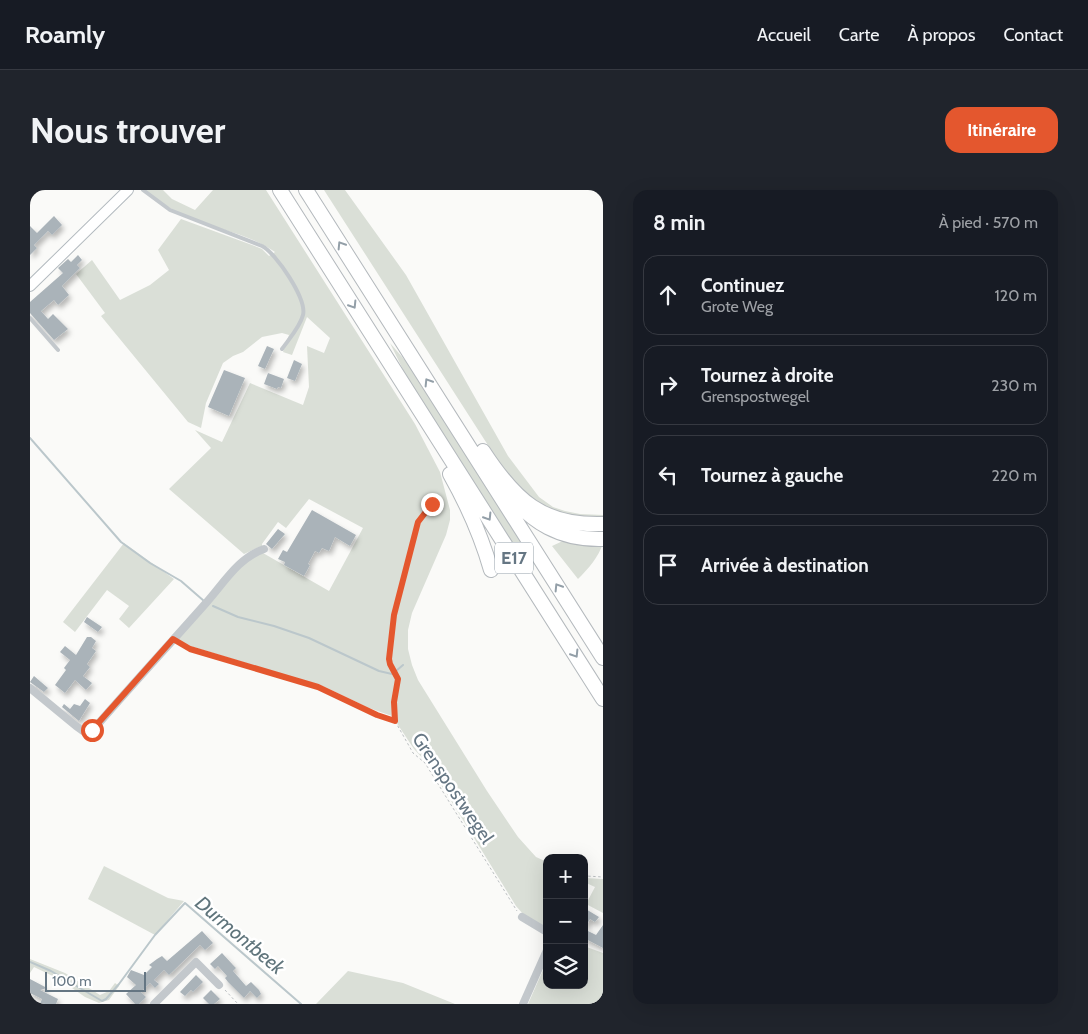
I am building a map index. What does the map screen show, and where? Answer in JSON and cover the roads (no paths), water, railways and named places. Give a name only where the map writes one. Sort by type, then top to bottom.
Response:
[{"type":"highway","name":"E17","points":[[280,190],[603,699]]},
{"type":"highway","name":"E17","points":[[306,190],[460,427],[603,658]]},
{"type":"highway","points":[[424,416],[442,459],[471,511],[482,538],[491,570]]},
{"type":"highway","points":[[460,427],[478,443],[502,478],[529,505],[542,514],[562,521],[584,525],[603,524]]},
{"type":"highway","points":[[460,427],[501,485],[518,506],[534,520],[568,536],[602,539]]},
{"type":"main road","points":[[30,286],[128,190]]},
{"type":"street","points":[[30,688],[83,731],[88,732],[92,730],[207,603],[238,565],[246,558],[264,549]]},
{"type":"street","points":[[522,917],[543,930]]},
{"type":"street","points":[[523,1004],[543,959]]},
{"type":"street","points":[[154,1004],[196,962],[219,985]]},
{"type":"lane","points":[[143,190],[170,210],[268,249],[279,261],[290,278],[303,306],[303,316],[282,349]]},
{"type":"lane","points":[[30,318],[58,350]]},
{"type":"waterway","points":[[30,438],[121,542],[150,563],[181,581],[204,601]]},
{"type":"waterway","points":[[213,606],[238,617],[274,626],[309,638],[379,671],[392,674]]},
{"type":"waterway","points":[[396,671],[403,665]]},
{"type":"waterway","name":"Durmontbeek","points":[[30,962],[51,971],[102,1001],[119,984],[155,935],[185,903],[301,1004]]}]
